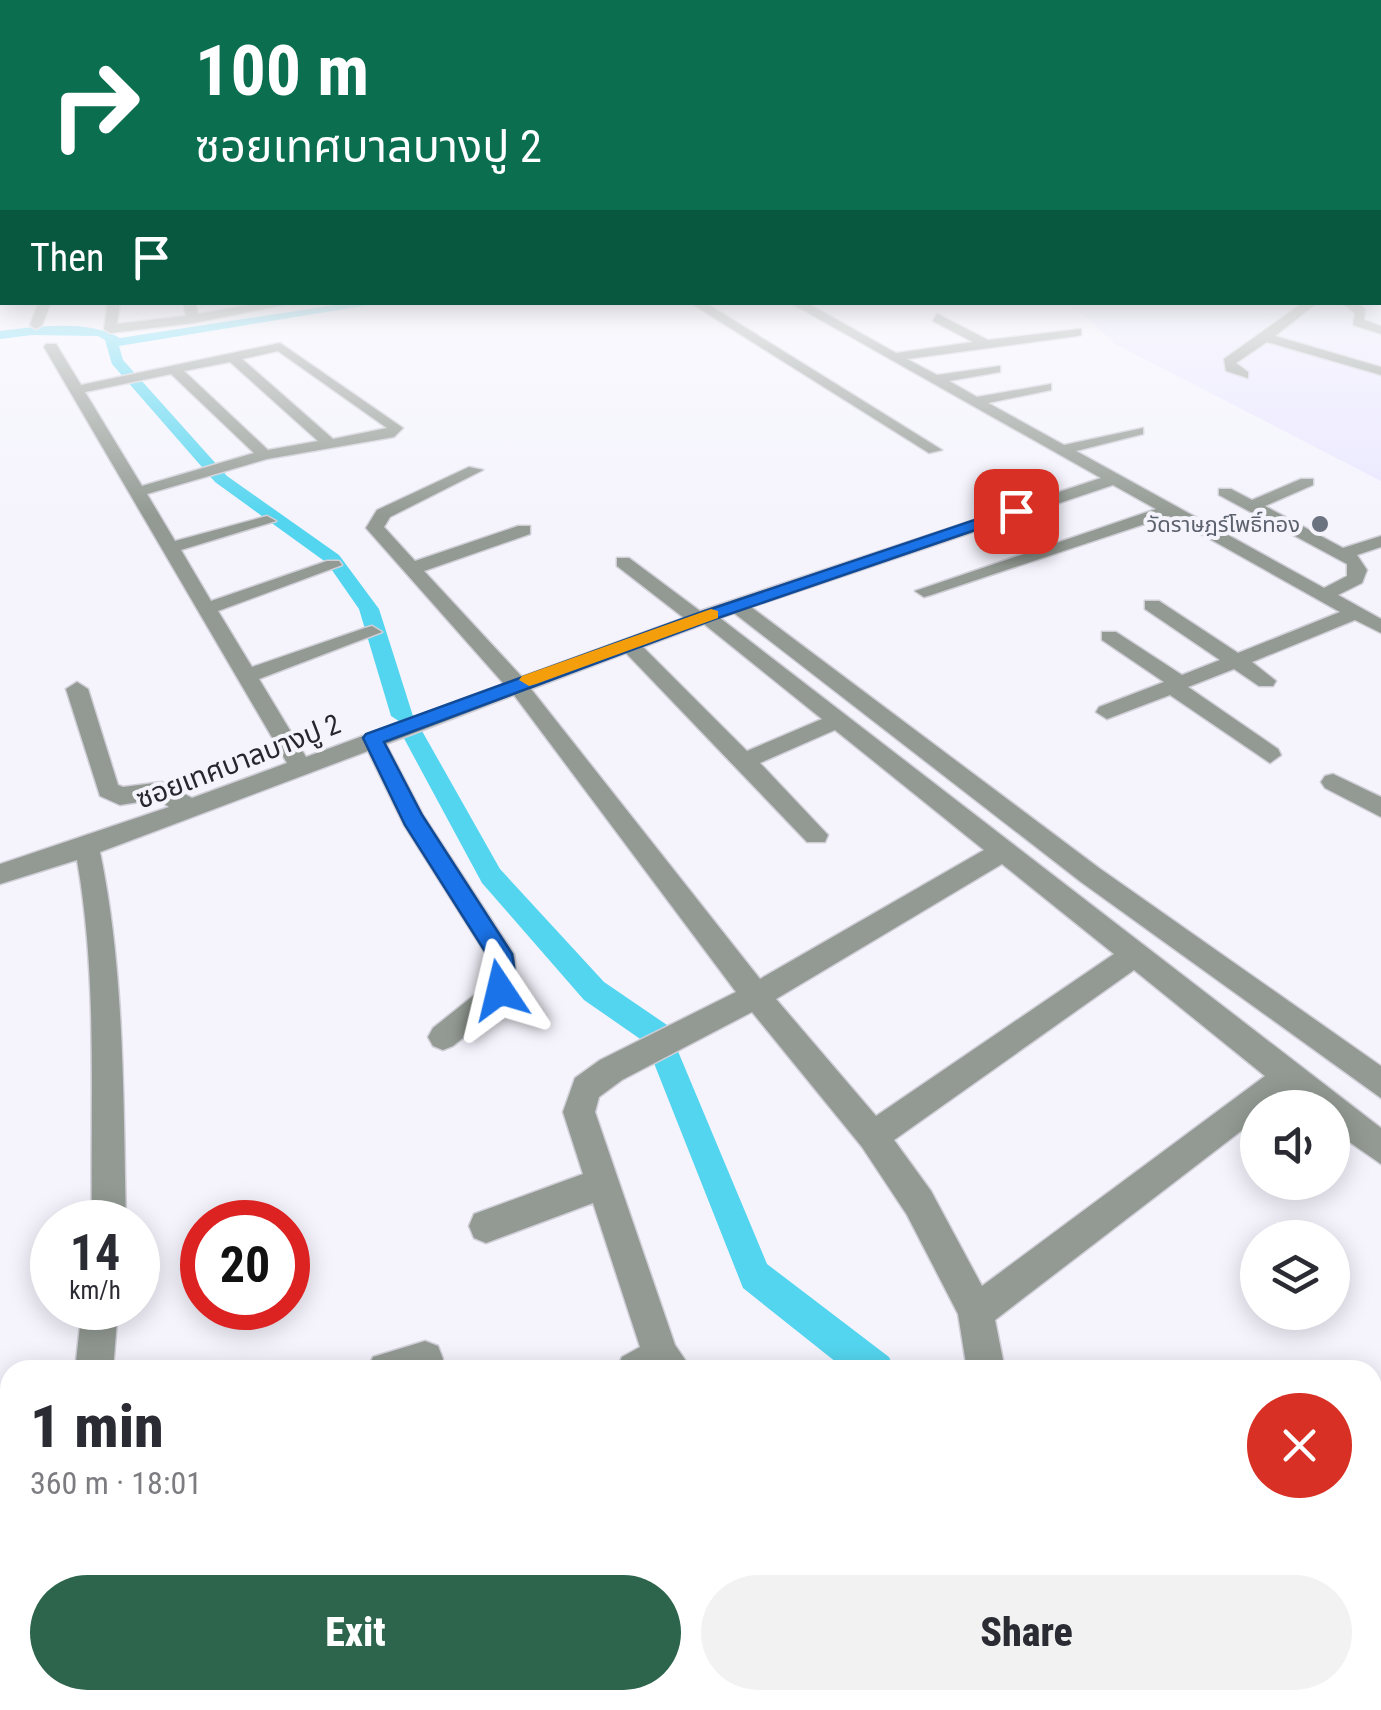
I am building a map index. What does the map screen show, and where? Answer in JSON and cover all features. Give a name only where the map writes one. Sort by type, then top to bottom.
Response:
[{"type":"street","points":[[57,357],[300,766]]},
{"type":"street","points":[[77,390],[178,363],[225,357]]},
{"type":"street","points":[[232,357],[328,442]]},
{"type":"street","points":[[137,492],[264,455],[389,434],[396,428],[295,357]]},
{"type":"street","points":[[784,357],[934,450]]},
{"type":"street","points":[[893,357],[1381,627]]},
{"type":"street","points":[[1236,357],[1229,362],[1231,368],[1243,375]]},
{"type":"street","points":[[1333,357],[1381,371]]},
{"type":"street","points":[[178,363],[264,455]]},
{"type":"street","points":[[934,380],[994,368]]},
{"type":"street","points":[[975,402],[1046,387]]},
{"type":"street","points":[[1062,450],[1138,431]]},
{"type":"street","points":[[476,470],[408,501],[376,521],[375,528],[516,684],[756,996],[873,1136],[919,1204],[976,1312],[984,1360]]},
{"type":"street","name":"ซอยเทศบาลบางปู 2","points":[[0,874],[190,809],[516,684],[702,618],[1117,478]]},
{"type":"street","points":[[1251,506],[1306,482]]},
{"type":"street","points":[[1225,492],[1355,561],[1358,570],[1354,579],[1323,596]]},
{"type":"street","points":[[924,591],[1171,510]]},
{"type":"street","points":[[170,548],[267,521]]},
{"type":"street","points":[[412,569],[524,530]]},
{"type":"street","points":[[1345,554],[1381,541]]},
{"type":"street","points":[[622,562],[836,721],[1307,1090]]},
{"type":"street","points":[[206,608],[333,565]]},
{"type":"street","points":[[1152,605],[1266,681]]},
{"type":"street","points":[[737,606],[1090,875],[1381,1084]]},
{"type":"street","points":[[1107,712],[1356,613]]},
{"type":"street","points":[[246,676],[372,632]]},
{"type":"street","points":[[1108,636],[1270,755]]},
{"type":"street","points":[[630,644],[816,836]]},
{"type":"street","points":[[77,689],[108,790],[120,796],[162,790],[190,809]]},
{"type":"street","points":[[742,762],[836,721]]},
{"type":"street","points":[[373,738],[413,819],[500,954],[504,976],[500,990],[443,1037]]},
{"type":"street","points":[[1333,782],[1381,808]]},
{"type":"street","points":[[87,846],[98,906],[109,1200]]},
{"type":"street","points":[[655,1360],[579,1112],[586,1088],[666,1041],[756,996],[1001,852]]},
{"type":"street","points":[[873,1136],[1134,954]]},
{"type":"street","points":[[976,1312],[1289,1076]]},
{"type":"street","points":[[1350,1124],[1381,1148]]},
{"type":"street","points":[[486,1226],[603,1183]]},
{"type":"street","points":[[95,1360],[98,1330]]},
{"type":"street","points":[[418,1360],[425,1358]]},
{"type":"shaded area","points":[[1140,357],[1381,357],[1381,481]]},
{"type":"waterway","points":[[116,357],[221,479],[333,559],[369,609],[402,716]]},
{"type":"waterway","points":[[411,731],[491,876],[594,991],[657,1034],[755,1276],[863,1360]]},
{"type":"slow traffic","points":[[529,680],[711,614]]},
{"type":"place","name":"วัดราษฎร์โพธิ์ทอง","points":[[1320,524]]},
{"type":"route","points":[[500,990],[504,976],[500,954],[413,819],[373,738],[706,616],[1016,511]]}]
